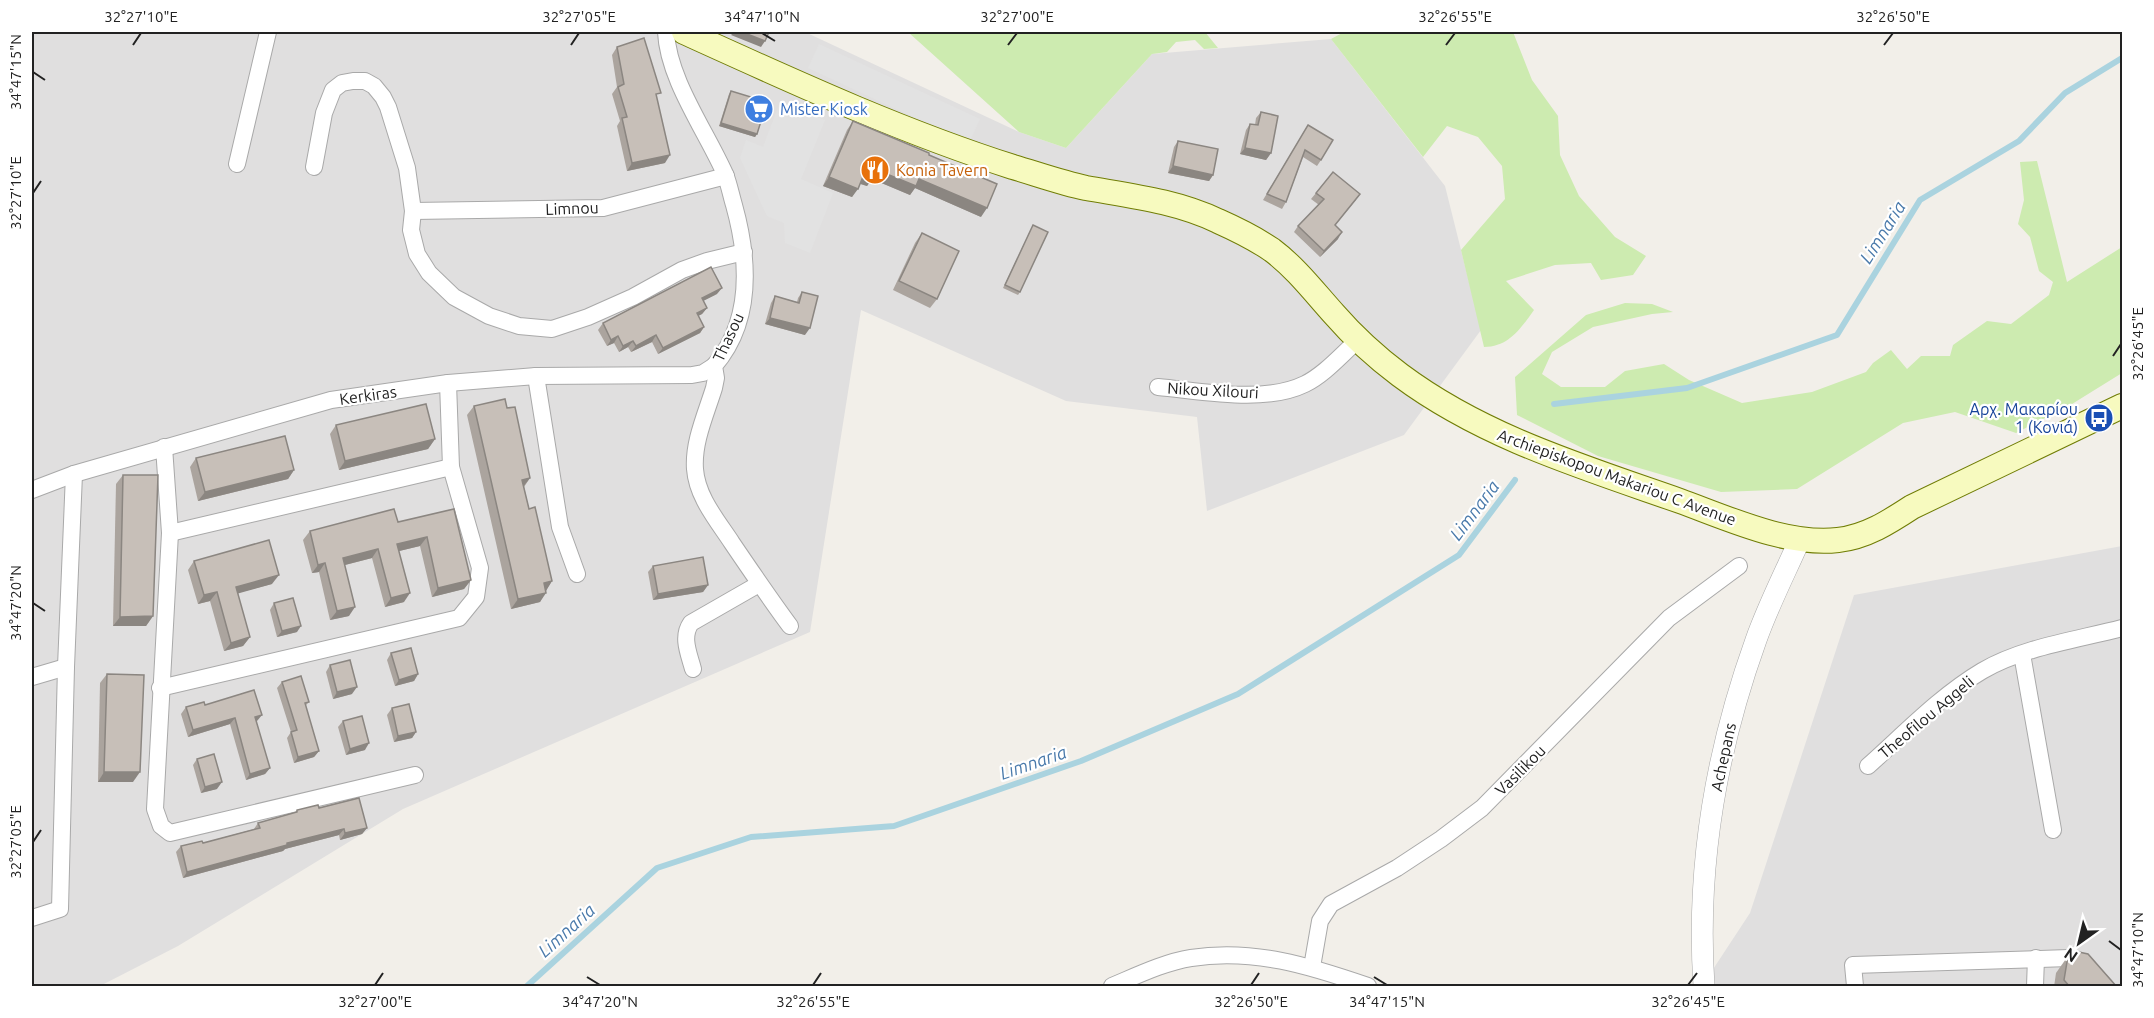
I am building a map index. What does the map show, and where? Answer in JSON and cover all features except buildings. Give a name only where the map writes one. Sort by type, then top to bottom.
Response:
[{"type":"main road","name":"Archiepiskopou Makariou C Avenue","points":[[684,32],[846,105],[969,152],[1082,187],[1141,196],[1194,210],[1219,221],[1281,257],[1358,340],[1401,376],[1484,427],[1522,444],[1740,523],[1800,539],[1838,540],[1868,533],[1887,524],[1912,507],[2122,406]]},
{"type":"street","points":[[237,164],[268,32]]},
{"type":"street","name":"Thasou","points":[[666,32],[672,65],[726,176],[740,226],[744,252],[745,292],[741,312],[727,347],[714,366],[716,378],[695,450],[695,470],[699,488],[708,506],[759,584],[790,626]]},
{"type":"street","points":[[314,167],[324,113],[333,90],[342,83],[365,81],[374,86],[388,107],[407,168],[413,211],[411,230],[417,254],[429,273],[444,289],[469,306],[504,322],[535,329],[552,329],[588,317],[633,297],[682,270],[706,261],[744,252]]},
{"type":"street","name":"Limnou","points":[[413,211],[603,207],[726,176]]},
{"type":"street","name":"Nikou Xilouri","points":[[1158,387],[1234,395],[1286,391],[1305,384],[1324,371],[1358,340]]},
{"type":"street","name":"Kerkiras","points":[[32,490],[74,474],[331,400],[448,383],[536,376],[692,375],[703,373],[714,366]]},
{"type":"street","points":[[536,376],[560,527],[577,574]]},
{"type":"street","points":[[160,688],[459,618],[476,597],[480,568],[451,466],[448,383]]},
{"type":"street","points":[[164,447],[170,533],[155,809],[161,826],[170,833],[415,775]]},
{"type":"street","points":[[170,533],[451,466]]},
{"type":"street","points":[[32,918],[60,909],[74,474]]},
{"type":"street","name":"Achepans","points":[[1704,987],[1702,922],[1704,868],[1720,764],[1734,706],[1756,638],[1800,539]]},
{"type":"street","name":"Vasilikou","points":[[1312,967],[1320,921],[1331,904],[1397,868],[1482,808],[1669,618],[1739,566]]},
{"type":"street","points":[[693,669],[685,640],[687,628],[691,623],[759,584]]},
{"type":"street","name":"Theofilou Aggeli","points":[[1868,766],[1947,696],[1982,671],[2022,654],[2122,628]]},
{"type":"street","points":[[2022,654],[2053,830]]},
{"type":"street","points":[[32,677],[66,667]]},
{"type":"street","points":[[1112,987],[1189,958],[1222,956],[1256,957],[1312,967],[1368,987]]},
{"type":"street","points":[[2035,987],[2036,958]]},
{"type":"street","points":[[1855,987],[1853,965],[2069,958],[2082,962],[2105,987]]},
{"type":"shaded area","points":[[32,32],[805,32],[1019,132],[1066,148],[1152,54],[1331,39],[1445,186],[1481,330],[1404,435],[1207,511],[1197,417],[1066,401],[861,310],[810,632],[403,809],[178,946],[100,986],[32,986]]},
{"type":"shaded area","points":[[819,44],[980,119],[969,143],[808,68]]},
{"type":"shaded area","points":[[780,102],[825,120],[801,179],[833,193],[810,253],[785,243],[784,223],[767,216],[740,158],[746,140],[763,147]]},
{"type":"shaded area","points":[[2122,546],[2122,986],[1702,986],[1750,913],[1854,595]]},
{"type":"green space","points":[[908,32],[1205,32],[1218,48],[1204,49],[1195,40],[1176,42],[1167,52],[1152,54],[1066,148],[1019,132]]},
{"type":"green space","points":[[1344,32],[1513,32],[1532,80],[1558,116],[1560,155],[1579,196],[1615,237],[1646,256],[1633,275],[1601,280],[1591,263],[1555,265],[1506,281],[1534,310],[1519,330],[1507,340],[1501,344],[1484,347],[1461,250],[1505,199],[1502,166],[1478,137],[1447,126],[1423,157],[1331,39]]},
{"type":"green space","points":[[2037,161],[2067,282],[2122,247],[2122,373],[2072,404],[2016,433],[1955,412],[1903,423],[1797,489],[1721,492],[1598,456],[1517,415],[1515,377],[1586,315],[1625,303],[1652,304],[1673,312],[1652,314],[1593,327],[1552,352],[1542,374],[1561,387],[1605,387],[1625,371],[1664,364],[1689,380],[1742,403],[1812,392],[1866,372],[1873,363],[1891,350],[1907,369],[1921,356],[1950,356],[1953,345],[1987,321],[2011,324],[2049,295],[2053,282],[2039,271],[2030,237],[2018,224],[2024,200],[2020,162]]},
{"type":"waterway","name":"Limnaria","points":[[1554,404],[1687,388],[1837,335],[1920,200],[2019,141],[2065,93],[2122,58]]},
{"type":"waterway","name":"Limnaria","points":[[527,986],[657,868],[751,837],[894,826],[1081,761],[1238,694],[1459,555],[1515,480]]},
{"type":"place","name":"Mister Kiosk","points":[[759,109]]},
{"type":"place","name":"Konia Tavern","points":[[875,170]]},
{"type":"place","name":"Αρχ. Μακαρίου 1 (Κονιά)","points":[[2099,418]]}]
